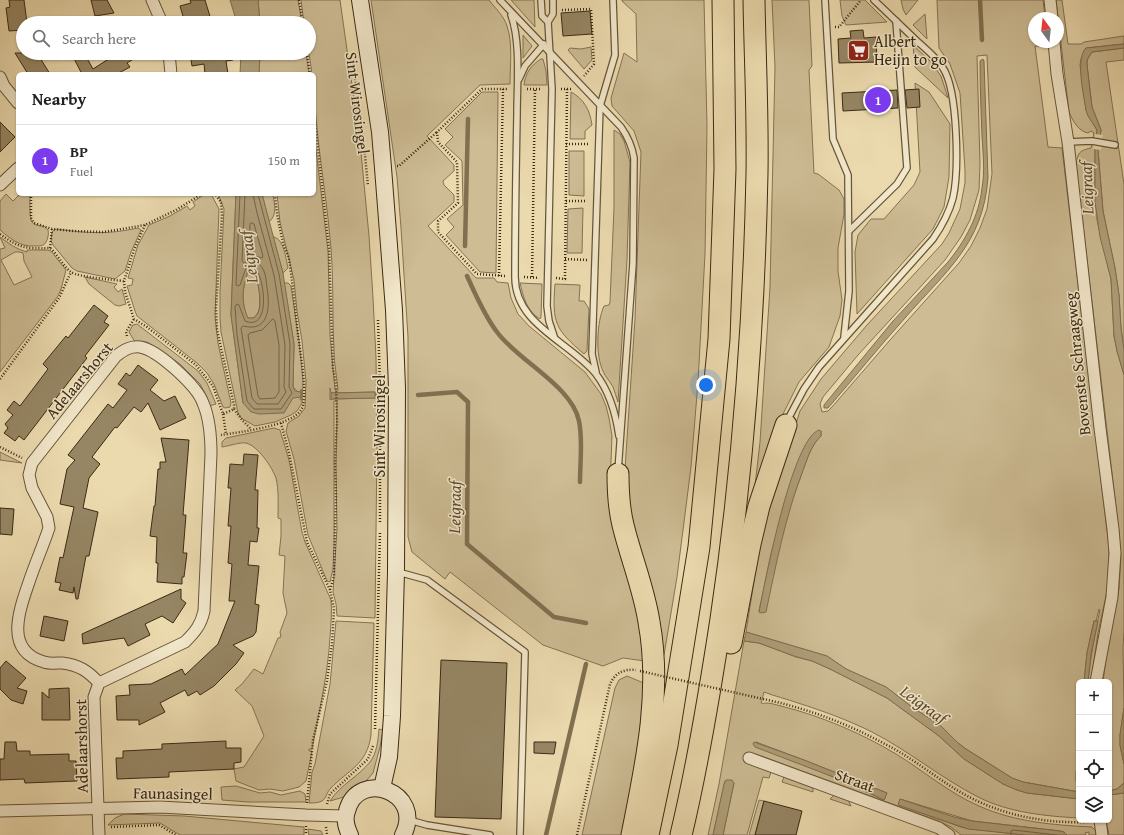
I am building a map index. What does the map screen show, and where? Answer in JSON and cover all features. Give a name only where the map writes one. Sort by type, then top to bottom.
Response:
[{"type":"highway","points":[[648,835],[667,745],[699,547],[718,339],[725,169],[723,0]]},
{"type":"highway","points":[[681,835],[709,695],[731,548],[743,439],[751,346],[757,172],[754,0]]},
{"type":"highway","points":[[709,695],[729,650],[759,506],[786,425]]},
{"type":"highway","points":[[618,474],[618,488],[623,524],[643,596],[653,648],[652,722],[644,778],[632,835]]},
{"type":"main road","name":"Sint Wirosingel","points":[[360,0],[380,132],[394,310],[397,388],[396,572],[391,732],[389,757],[382,788]]},
{"type":"main road","points":[[350,835],[346,825],[345,816],[348,806],[354,797],[362,791],[372,788],[382,788],[398,796],[407,811],[405,827]]},
{"type":"street","points":[[152,0],[159,16]]},
{"type":"street","points":[[1050,0],[1051,12]]},
{"type":"street","name":"Bovenste Schraagweg","points":[[1055,48],[1057,74],[1068,142],[1115,553],[1112,597],[1097,679]]},
{"type":"street","points":[[170,60],[171,72]]},
{"type":"street","points":[[0,77],[4,86],[16,101]]},
{"type":"street","points":[[0,185],[16,170]]},
{"type":"street","name":"Adelaarshorst","points":[[99,683],[87,671],[76,665],[46,662],[32,658],[24,651],[20,642],[18,631],[19,610],[48,528],[47,517],[32,488],[29,475],[32,463],[116,356],[125,349],[142,347],[153,352],[183,375],[196,389],[203,402],[208,420],[211,437],[204,603],[202,622],[196,631],[185,642],[99,683],[94,697],[99,835]]},
{"type":"street","name":"Straat","points":[[749,758],[940,828],[949,835]]},
{"type":"street","name":"Faunasingel","points":[[0,812],[98,808],[160,808],[345,816]]},
{"type":"street","points":[[1100,823],[1102,835]]},
{"type":"lane","points":[[500,0],[510,13],[621,127],[629,139],[634,158],[633,263],[618,474]]},
{"type":"lane","points":[[541,0],[542,16],[548,22]]},
{"type":"lane","points":[[553,0],[554,14],[548,22],[552,89],[547,306],[552,332],[556,338]]},
{"type":"lane","points":[[614,0],[616,56],[600,106],[592,354],[596,374],[607,393],[612,407],[620,446]]},
{"type":"lane","points":[[826,0],[833,139],[848,174],[849,291],[844,337]]},
{"type":"lane","points":[[786,425],[804,388],[819,367],[844,337],[933,239],[943,225],[953,198],[956,179],[954,102],[948,78],[943,68],[933,56],[874,0]]},
{"type":"lane","points":[[510,13],[515,26],[517,39],[518,82],[515,285],[521,305],[532,320],[556,338],[596,374]]},
{"type":"lane","points":[[848,230],[897,184],[907,168],[896,21]]},
{"type":"lane","points":[[518,82],[525,66],[548,39]]},
{"type":"lane","points":[[1068,142],[1092,141],[1115,145]]},
{"type":"lane","points":[[396,572],[427,580],[525,652],[520,835]]},
{"type":"lane","points":[[405,827],[427,825],[490,835]]},
{"type":"path","points":[[300,0],[302,16]]},
{"type":"path","points":[[827,28],[839,27],[861,0]]},
{"type":"path","points":[[308,60],[310,72]]},
{"type":"path","name":"Sint Wirosingel","points":[[354,69],[368,190]]},
{"type":"path","points":[[499,276],[503,89]]},
{"type":"path","points":[[532,278],[535,89]]},
{"type":"path","points":[[316,131],[330,248],[333,368],[336,390],[334,576],[330,590]]},
{"type":"path","points":[[366,169],[399,166],[437,132]]},
{"type":"path","points":[[566,144],[599,144]]},
{"type":"path","points":[[31,196],[31,218],[34,223],[52,229],[103,232],[145,225],[176,210],[199,196]]},
{"type":"path","points":[[216,196],[221,202],[222,215],[216,308],[217,330],[234,409],[246,425],[252,430]]},
{"type":"path","points":[[211,437],[281,423],[294,417],[301,410],[304,400],[289,257],[282,236],[276,209],[275,196]]},
{"type":"path","points":[[566,201],[597,202]]},
{"type":"path","points":[[145,225],[134,250],[124,281],[124,292],[134,319],[147,327],[196,365],[213,386],[223,414],[226,434]]},
{"type":"path","points":[[50,248],[52,229]]},
{"type":"path","points":[[0,234],[18,246],[32,249],[50,248],[56,253],[71,272],[99,278],[124,281]]},
{"type":"path","points":[[565,259],[596,260]]},
{"type":"path","points":[[0,379],[59,298],[71,272]]},
{"type":"path","name":"Sint Wirosingel","points":[[375,730],[380,530],[380,387],[378,318]]},
{"type":"path","points":[[132,347],[126,332],[134,319]]},
{"type":"path","points":[[223,414],[234,409]]},
{"type":"path","points":[[281,423],[289,453],[307,542],[330,590],[334,609],[332,644],[327,681],[314,740],[306,815],[306,835]]},
{"type":"path","points":[[0,447],[32,463]]},
{"type":"path","points":[[577,835],[610,684],[615,676],[627,669],[808,710],[852,727],[886,744],[952,787],[990,807],[1014,814],[1045,820],[1076,823]]},
{"type":"path","points":[[327,835],[327,801],[330,794],[368,760],[375,742]]},
{"type":"path","points":[[98,808],[107,827],[159,825],[176,835]]},
{"type":"shaded area","points":[[258,0],[298,0],[301,16],[259,16]]},
{"type":"shaded area","points":[[301,0],[340,0],[360,142],[373,298],[376,358],[377,446],[375,618],[337,616],[333,592],[337,529],[337,401],[334,401],[334,543],[333,569],[330,582],[327,581],[308,535],[294,459],[286,431],[288,423],[299,416],[305,408],[306,381],[294,280],[280,222],[277,196],[316,196],[316,150],[328,251],[330,336],[335,390],[338,390],[334,355],[330,238],[316,115],[316,72],[312,72],[310,60],[316,60],[316,16],[303,16]],"holes":[[[330,388],[331,393],[375,392],[376,398],[330,400]]]},
{"type":"shaded area","points":[[371,0],[489,0],[506,22],[511,47],[510,84],[480,85],[427,136],[454,165],[454,171],[443,181],[444,185],[454,195],[454,202],[428,226],[476,278],[494,278],[497,282],[508,283],[511,298],[518,314],[529,326],[585,372],[601,394],[606,406],[612,436],[610,487],[635,597],[645,661],[623,658],[603,666],[543,645],[450,572],[445,579],[412,552],[408,537],[408,337],[401,228],[397,177]]},
{"type":"shaded area","points":[[511,0],[534,0],[535,27]]},
{"type":"shaded area","points":[[622,0],[704,0],[707,126],[705,254],[698,382],[691,467],[677,577],[664,655],[661,655],[631,531],[625,469],[635,319],[641,152],[634,131],[612,106],[611,98],[624,53],[637,62],[636,14]]},
{"type":"shaded area","points":[[772,0],[809,0],[812,66],[809,70],[814,173],[818,174],[839,190],[844,199],[844,214],[838,248],[838,271],[842,300],[840,316],[829,347],[799,382],[779,422],[753,503],[760,442],[770,287],[775,67]]},
{"type":"shaded area","points":[[840,0],[865,0],[887,22],[846,25],[842,16]]},
{"type":"shaded area","points":[[901,0],[918,0],[906,15]]},
{"type":"shaded area","points":[[937,0],[1043,0],[1044,12],[1028,12],[1028,48],[1035,48],[1048,147],[1062,148],[1109,548],[1107,591],[1098,633],[1091,679],[1088,679],[1099,609],[1096,621],[1094,621],[1087,653],[1084,679],[1076,679],[1076,791],[1023,782],[1012,778],[966,749],[941,726],[912,707],[886,687],[846,669],[827,656],[746,632],[762,530],[800,411],[821,379],[867,325],[942,244],[960,209],[965,183],[965,170],[960,93],[950,64],[939,48]],"holes":[[[987,55],[992,174],[987,209],[980,228],[971,246],[959,263],[832,407],[828,411],[822,412],[820,404],[823,397],[858,355],[945,260],[961,237],[970,220],[979,190],[980,164],[977,56]],[[821,431],[821,436],[814,444],[809,454],[795,493],[759,611],[771,554],[787,494]]]},
{"type":"shaded area","points":[[1056,0],[1062,0],[1064,12],[1057,12]]},
{"type":"shaded area","points":[[925,14],[927,39],[913,25]]},
{"type":"shaded area","points":[[1064,15],[1068,44],[1081,44],[1084,42],[1124,36],[1124,44],[1086,48],[1080,65],[1086,110],[1097,130],[1095,149],[1095,183],[1097,220],[1111,279],[1114,336],[1124,375],[1124,708],[1120,745],[1124,764],[1124,783],[1117,789],[1112,790],[1112,679],[1103,679],[1119,589],[1121,557],[1076,165],[1079,153],[1083,150],[1091,148],[1094,133],[1091,131],[1088,133],[1081,130],[1074,122],[1069,112],[1062,48],[1064,48]]},
{"type":"shaded area","points":[[523,35],[532,46],[523,58]]},
{"type":"shaded area","points":[[913,45],[930,61],[941,76],[948,98],[915,67]]},
{"type":"shaded area","points":[[591,47],[592,60],[584,69],[568,50],[570,48],[581,49]]},
{"type":"shaded area","points":[[1124,48],[1124,60],[1106,62],[1124,184],[1124,350],[1115,268],[1103,211],[1098,150],[1101,130],[1092,107],[1087,60],[1092,52]]},
{"type":"shaded area","points":[[541,59],[543,59],[546,71],[547,85],[524,85],[529,70]]},
{"type":"shaded area","points":[[260,60],[307,60],[309,72],[259,72]]},
{"type":"shaded area","points":[[915,83],[929,92],[950,124],[949,177],[944,207],[933,229],[857,314],[855,252],[858,235],[871,219],[884,219],[914,185],[920,172]]},
{"type":"shaded area","points":[[482,92],[498,92],[496,273],[480,272],[446,235],[454,227],[447,219],[463,205],[462,161],[445,145],[453,137],[445,129]]},
{"type":"shaded area","points":[[571,92],[583,102],[590,114],[592,125],[585,131],[585,139],[570,139]]},
{"type":"shaded area","points":[[614,130],[620,134],[624,141],[630,162],[627,260],[618,402],[613,387],[600,364],[598,347],[598,329],[602,312],[604,306],[609,305],[610,302],[614,208]]},
{"type":"shaded area","points":[[569,151],[584,151],[584,196],[569,195]]},
{"type":"shaded area","points":[[6,194],[13,201],[18,196],[30,196],[31,220],[35,225],[47,228],[47,241],[40,246],[20,244],[0,230],[0,201]]},
{"type":"shaded area","points":[[202,196],[212,196],[219,209],[215,316],[218,343],[231,403],[230,407],[225,408],[223,407],[214,384],[207,373],[197,363],[137,316],[127,286],[132,285],[133,279],[128,278],[138,245],[149,225],[170,216],[187,206],[190,210],[195,206],[193,202]]},
{"type":"shaded area","points":[[219,196],[236,196],[231,315],[243,403],[298,397],[301,397],[300,400],[302,400],[301,389],[301,392],[298,392],[293,387],[294,344],[284,283],[288,283],[291,286],[299,341],[303,381],[302,403],[297,411],[291,415],[275,422],[255,426],[241,418],[238,413],[221,332],[220,292],[224,209]]},
{"type":"shaded area","points":[[262,196],[273,196],[275,205],[274,216],[269,222]]},
{"type":"shaded area","points":[[583,208],[582,253],[567,253],[568,209]]},
{"type":"shaded area","points":[[138,228],[141,230],[131,252],[125,271],[115,279],[77,271],[72,268],[51,241],[52,232],[56,229],[97,233],[116,232]]},
{"type":"shaded area","points":[[0,237],[9,244],[23,251],[51,251],[66,270],[58,296],[0,372],[0,249],[5,248]],"holes":[[[15,252],[23,253],[24,261],[32,277],[14,285],[1,260]]]},
{"type":"shaded area","points":[[273,237],[280,241],[285,254],[288,268],[283,273]]},
{"type":"shaded area","points":[[248,270],[253,271],[259,290],[259,310],[254,318],[247,318],[243,300],[243,289]]},
{"type":"shaded area","points":[[85,277],[117,284],[114,287],[118,292],[122,289],[126,304],[119,306],[115,305],[89,284]]},
{"type":"shaded area","points":[[520,283],[542,284],[540,319],[529,308],[524,298]]},
{"type":"shaded area","points":[[555,284],[580,285],[579,301],[584,301],[589,309],[587,351],[584,354],[561,331],[555,317]]},
{"type":"shaded area","points":[[137,324],[198,371],[207,383],[216,404],[209,406],[206,395],[200,384],[180,364],[147,342],[135,342],[129,332],[133,325]]},
{"type":"shaded area","points":[[274,428],[280,430],[289,460],[305,542],[331,600],[329,651],[312,749],[309,749],[309,751],[312,751],[306,781],[299,787],[283,791],[270,789],[259,790],[236,781],[234,769],[244,767],[264,736],[252,706],[235,690],[254,669],[263,674],[278,638],[281,637],[280,632],[287,613],[283,593],[285,556],[279,555],[281,519],[278,518],[277,483],[274,473],[268,463],[260,452],[251,445],[244,443],[222,447],[222,442],[226,438]]},
{"type":"shaded area","points":[[0,452],[22,463],[0,460]]},
{"type":"shaded area","points":[[336,621],[374,623],[371,735],[366,753],[356,766],[330,789],[323,800],[317,803],[309,803],[312,772],[315,764],[330,684]]},
{"type":"shaded area","points":[[744,641],[759,643],[796,657],[812,661],[887,698],[939,736],[964,759],[1003,784],[1027,793],[1076,799],[1076,818],[1028,813],[1002,807],[964,790],[886,739],[854,724],[817,709],[764,692],[761,703],[768,703],[796,710],[855,732],[896,754],[957,795],[979,806],[1006,816],[1034,822],[1092,827],[1098,835],[1089,835],[1089,832],[1085,833],[1086,835],[1067,835],[1060,831],[972,821],[900,799],[899,805],[961,827],[1025,835],[961,835],[951,827],[939,821],[750,752],[746,763],[771,772],[769,778],[763,777],[747,835],[723,835],[734,783],[725,781],[713,835],[708,835],[719,784]],"holes":[[[756,742],[804,760],[887,793],[884,800]]]},
{"type":"shaded area","points":[[627,676],[646,684],[642,726],[622,835],[582,835],[615,688],[619,680]]},
{"type":"shaded area","points":[[379,729],[383,730],[373,773],[366,781],[344,797],[330,801],[339,790],[370,762],[376,751]]},
{"type":"shaded area","points":[[784,777],[813,788],[813,792],[782,782]]},
{"type":"shaded area","points":[[236,786],[260,793],[270,792],[281,795],[300,791],[305,794],[306,802],[248,802],[222,800],[221,787]]},
{"type":"shaded area","points":[[1124,793],[1124,835],[1109,835],[1107,823],[1112,823],[1112,795]]},
{"type":"shaded area","points":[[834,795],[848,800],[851,806],[830,799]]},
{"type":"shaded area","points":[[759,800],[764,801],[755,835],[749,835]]},
{"type":"shaded area","points":[[124,814],[184,816],[304,827],[304,835],[180,835],[160,823],[108,825],[115,818]]},
{"type":"shaded area","points":[[308,829],[321,831],[323,835],[309,835]]},
{"type":"water","points":[[230,0],[258,0],[259,16],[235,16]]},
{"type":"water","points":[[1124,44],[1124,48],[1092,52],[1087,60],[1087,65],[1092,107],[1101,130],[1098,150],[1103,211],[1119,295],[1124,350],[1124,375],[1114,336],[1111,279],[1100,237],[1095,202],[1095,149],[1097,130],[1086,110],[1082,87],[1081,60],[1086,48]]},
{"type":"water","points":[[983,59],[988,178],[985,201],[979,221],[960,255],[948,270],[895,329],[828,408],[824,408],[824,405],[893,321],[948,262],[960,246],[970,228],[978,208],[983,182],[984,162],[980,61]]},
{"type":"water","points":[[241,60],[260,60],[259,72],[240,72]]},
{"type":"water","points":[[236,196],[263,196],[283,273],[294,344],[293,387],[295,391],[301,392],[301,397],[293,398],[284,413],[259,414],[251,412],[243,403],[231,315]],"holes":[[[248,271],[253,271],[258,285],[260,304],[254,318],[248,318],[245,312],[243,294]]]},
{"type":"water","points":[[375,392],[375,398],[331,399],[331,393]]},
{"type":"water","points":[[819,430],[821,431],[821,436],[810,453],[791,507],[781,542],[766,612],[761,613],[759,612],[767,572],[781,513],[790,484],[799,458],[809,439]]},
{"type":"water","points":[[1094,621],[1098,621],[1091,654],[1088,679],[1084,679],[1087,653]]},
{"type":"water","points":[[746,632],[827,656],[846,669],[886,687],[912,707],[941,726],[966,749],[1012,778],[1023,782],[1076,791],[1076,799],[1027,793],[1003,784],[964,759],[939,736],[887,698],[812,661],[759,643],[744,641]]},
{"type":"water","points":[[1124,708],[1124,764],[1120,745],[1120,735]]},
{"type":"water","points":[[754,742],[887,793],[884,800],[844,781],[755,747],[753,744]]},
{"type":"water","points":[[726,780],[732,780],[734,783],[723,835],[713,835],[724,784]]},
{"type":"water","points":[[1124,783],[1124,793],[1112,795],[1112,790],[1117,789]]},
{"type":"water","points":[[900,799],[954,817],[972,821],[1060,831],[1067,835],[1025,835],[968,829],[898,805]]},
{"type":"pier","points":[[1095,134],[1103,135],[1101,150],[1093,149]]},
{"type":"building","points":[[9,0],[24,0],[26,16],[16,16],[16,30],[9,31],[6,8],[10,7]]},
{"type":"building","points":[[91,0],[107,0],[114,13],[95,16]]},
{"type":"building","points":[[190,0],[205,0],[210,16],[183,16],[180,6],[191,3]]},
{"type":"building","points":[[590,11],[592,34],[563,36],[561,13]]},
{"type":"building","points":[[863,30],[864,38],[876,37],[877,62],[839,63],[838,39],[851,38],[850,31]]},
{"type":"building","points":[[19,60],[41,60],[49,72],[27,72]]},
{"type":"building","points":[[75,60],[88,60],[93,69],[107,60],[132,60],[127,63],[130,67],[121,72],[81,72]]},
{"type":"building","points":[[191,60],[233,60],[226,61],[228,72],[205,72],[204,64],[192,66]]},
{"type":"building","points":[[919,89],[920,107],[907,108],[905,90]]},
{"type":"building","points":[[897,90],[898,108],[843,111],[842,93]]},
{"type":"building","points":[[0,122],[15,137],[0,152]]},
{"type":"building","points":[[94,305],[108,316],[104,322],[109,325],[85,356],[87,358],[24,440],[19,436],[15,441],[4,433],[8,428],[5,424],[13,415],[7,410],[14,401],[20,406],[48,369],[43,364],[66,336],[68,338]]},
{"type":"building","points":[[138,365],[158,380],[150,390],[164,401],[175,396],[186,418],[160,430],[148,403],[141,412],[134,407],[117,428],[115,427],[92,457],[100,464],[89,478],[83,508],[98,512],[89,556],[86,556],[78,599],[76,599],[74,587],[73,593],[59,590],[61,583],[55,582],[60,557],[63,558],[74,507],[60,504],[67,469],[75,460],[68,455],[108,404],[113,408],[127,390],[118,384],[126,373],[130,376]]},
{"type":"building","points":[[161,438],[189,440],[183,515],[186,515],[183,553],[187,553],[182,584],[157,582],[157,537],[150,536],[155,506],[158,469],[160,469],[160,462],[166,462]]},
{"type":"building","points":[[244,454],[258,455],[255,490],[258,490],[257,528],[259,528],[257,542],[250,541],[248,565],[259,566],[255,604],[259,605],[256,632],[253,636],[233,645],[244,653],[236,664],[214,686],[200,695],[197,691],[188,696],[185,690],[160,703],[165,712],[139,725],[139,720],[117,720],[116,696],[130,695],[129,685],[151,684],[182,669],[185,675],[218,644],[235,601],[229,601],[232,564],[228,563],[231,526],[228,526],[231,488],[228,488],[230,464],[243,465]]},
{"type":"building","points":[[0,508],[14,509],[12,535],[0,534]]},
{"type":"building","points":[[181,589],[181,599],[186,603],[173,623],[162,616],[145,624],[150,635],[128,646],[124,638],[83,644],[82,634]]},
{"type":"building","points":[[44,616],[68,621],[64,641],[40,636]]},
{"type":"building","points":[[441,660],[507,663],[501,819],[435,817]]},
{"type":"building","points":[[6,661],[26,678],[17,688],[27,691],[23,704],[11,700],[0,689],[0,668]]},
{"type":"building","points":[[69,688],[70,720],[42,720],[42,692],[49,698],[49,689]]},
{"type":"building","points":[[226,741],[226,748],[241,748],[241,762],[234,763],[234,769],[169,772],[169,777],[117,779],[116,758],[123,758],[123,751],[162,749],[162,744]]},
{"type":"building","points":[[5,742],[16,742],[17,751],[30,751],[30,755],[69,754],[69,761],[76,761],[77,781],[25,783],[24,779],[0,780],[0,759],[4,759]]},
{"type":"building","points":[[534,742],[556,742],[554,754],[534,753]]},
{"type":"building","points":[[764,801],[802,811],[796,835],[755,835]]},
{"type":"waterway","points":[[980,0],[982,40]]},
{"type":"waterway","points":[[465,246],[468,119]]},
{"type":"waterway","points":[[467,276],[484,312],[497,332],[517,353],[555,385],[566,396],[574,408],[579,421],[581,435],[580,482]]},
{"type":"waterway","name":"Leigraaf","points":[[418,395],[457,392],[468,402],[467,544],[554,617],[586,623]]},
{"type":"waterway","points":[[546,835],[586,664]]},
{"type":"place","name":"Albert Heijn to go","points":[[859,50]]},
{"type":"place","name":"BP","points":[[878,100]]}]
